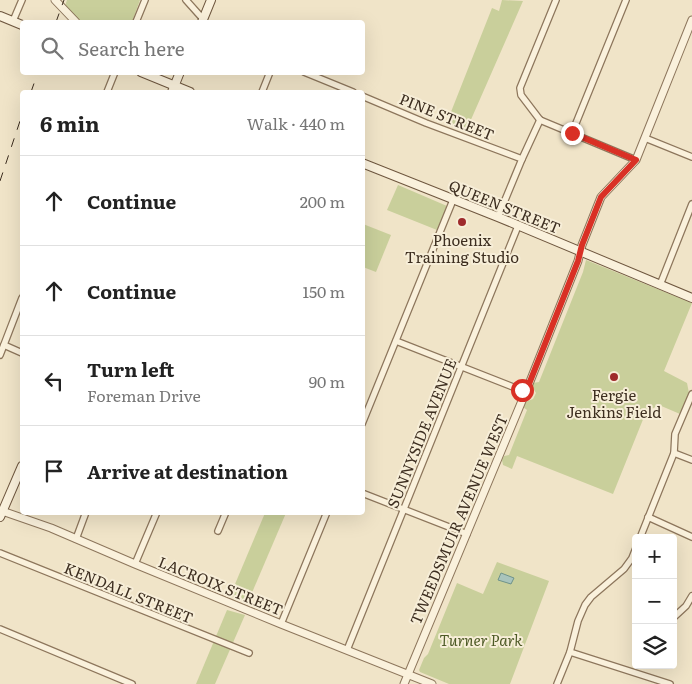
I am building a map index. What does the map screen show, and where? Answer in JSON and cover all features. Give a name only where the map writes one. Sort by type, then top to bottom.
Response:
[{"type":"main road","points":[[203,20],[211,0]]},
{"type":"main road","points":[[0,16],[20,23]]},
{"type":"main road","points":[[147,75],[173,89],[179,75]]},
{"type":"main road","name":"QUEEN STREET","points":[[365,164],[498,217],[692,298]]},
{"type":"main road","points":[[1,512],[20,470]]},
{"type":"street","points":[[13,21],[22,0]]},
{"type":"street","points":[[55,0],[74,20]]},
{"type":"street","points":[[137,20],[145,0]]},
{"type":"street","points":[[186,0],[202,20]]},
{"type":"street","points":[[556,0],[520,88],[521,95],[540,120],[636,160],[692,20]]},
{"type":"street","points":[[572,133],[626,0]]},
{"type":"street","points":[[107,90],[114,75]]},
{"type":"street","points":[[263,90],[269,75]]},
{"type":"street","points":[[311,75],[348,90]]},
{"type":"street","name":"PINE STREET","points":[[365,97],[426,123],[522,159]]},
{"type":"street","points":[[498,217],[540,120]]},
{"type":"street","points":[[645,138],[692,157]]},
{"type":"street","name":"TWEEDSMUIR AVENUE WEST","points":[[404,684],[526,392],[575,269],[582,245],[601,197],[636,160]]},
{"type":"street","points":[[365,417],[453,200]]},
{"type":"street","points":[[660,285],[692,204]]},
{"type":"street","name":"SUNNYSIDE AVENUE","points":[[347,650],[518,226]]},
{"type":"street","points":[[0,355],[20,303]]},
{"type":"street","points":[[396,341],[526,392]]},
{"type":"street","points":[[4,345],[20,352]]},
{"type":"street","points":[[641,534],[674,453],[675,434],[692,394]]},
{"type":"street","points":[[674,453],[692,460]]},
{"type":"street","points":[[365,493],[467,534]]},
{"type":"street","name":"LACROIX STREET","points":[[1,512],[76,539],[432,684]]},
{"type":"street","points":[[76,539],[85,515]]},
{"type":"street","points":[[135,564],[156,515]]},
{"type":"street","points":[[218,531],[225,515]]},
{"type":"street","points":[[281,624],[326,515]]},
{"type":"street","points":[[648,516],[692,536]]},
{"type":"street","name":"KENDALL STREET","points":[[0,554],[249,654]]},
{"type":"street","points":[[557,684],[570,652],[578,621],[585,605],[624,569],[632,558]]},
{"type":"street","points":[[677,614],[686,606],[692,596]]},
{"type":"street","points":[[0,630],[132,684]]},
{"type":"street","points":[[570,652],[632,668]]},
{"type":"street","points":[[635,669],[670,684]]},
{"type":"green space","points":[[67,0],[140,0],[133,20],[79,20],[65,6]]},
{"type":"green space","points":[[502,0],[523,1],[466,131],[447,122],[492,8],[499,11]]},
{"type":"green space","points":[[398,185],[447,206],[437,230],[387,210]]},
{"type":"green space","points":[[365,225],[391,235],[376,272],[365,268]]},
{"type":"green space","points":[[586,260],[692,303],[664,371],[687,383],[689,393],[680,414],[659,405],[646,412],[613,494],[517,456],[512,469],[503,465],[502,460],[504,456],[509,455],[527,410],[523,407],[525,402],[533,399],[536,393],[533,383],[539,382],[583,272]]},
{"type":"green space","points":[[264,515],[285,515],[248,602],[230,596]]},
{"type":"green space","name":"Turner Park","points":[[497,562],[549,581],[510,684],[449,684],[420,672],[419,670],[424,658],[428,654],[457,583],[483,594]]},
{"type":"green space","points":[[227,610],[245,615],[215,684],[196,684]]},
{"type":"water","points":[[501,573],[514,578],[511,584],[498,580]]},
{"type":"railway","points":[[57,20],[64,0]]},
{"type":"railway","points":[[32,90],[37,75]]},
{"type":"railway","points":[[0,181],[20,121]]},
{"type":"place","name":"Phoenix Training Studio","points":[[462,222]]},
{"type":"place","name":"Fergie Jenkins Field","points":[[614,377]]},
{"type":"route","points":[[522,390],[526,392],[578,261],[582,245],[601,197],[636,160],[572,133]]}]
